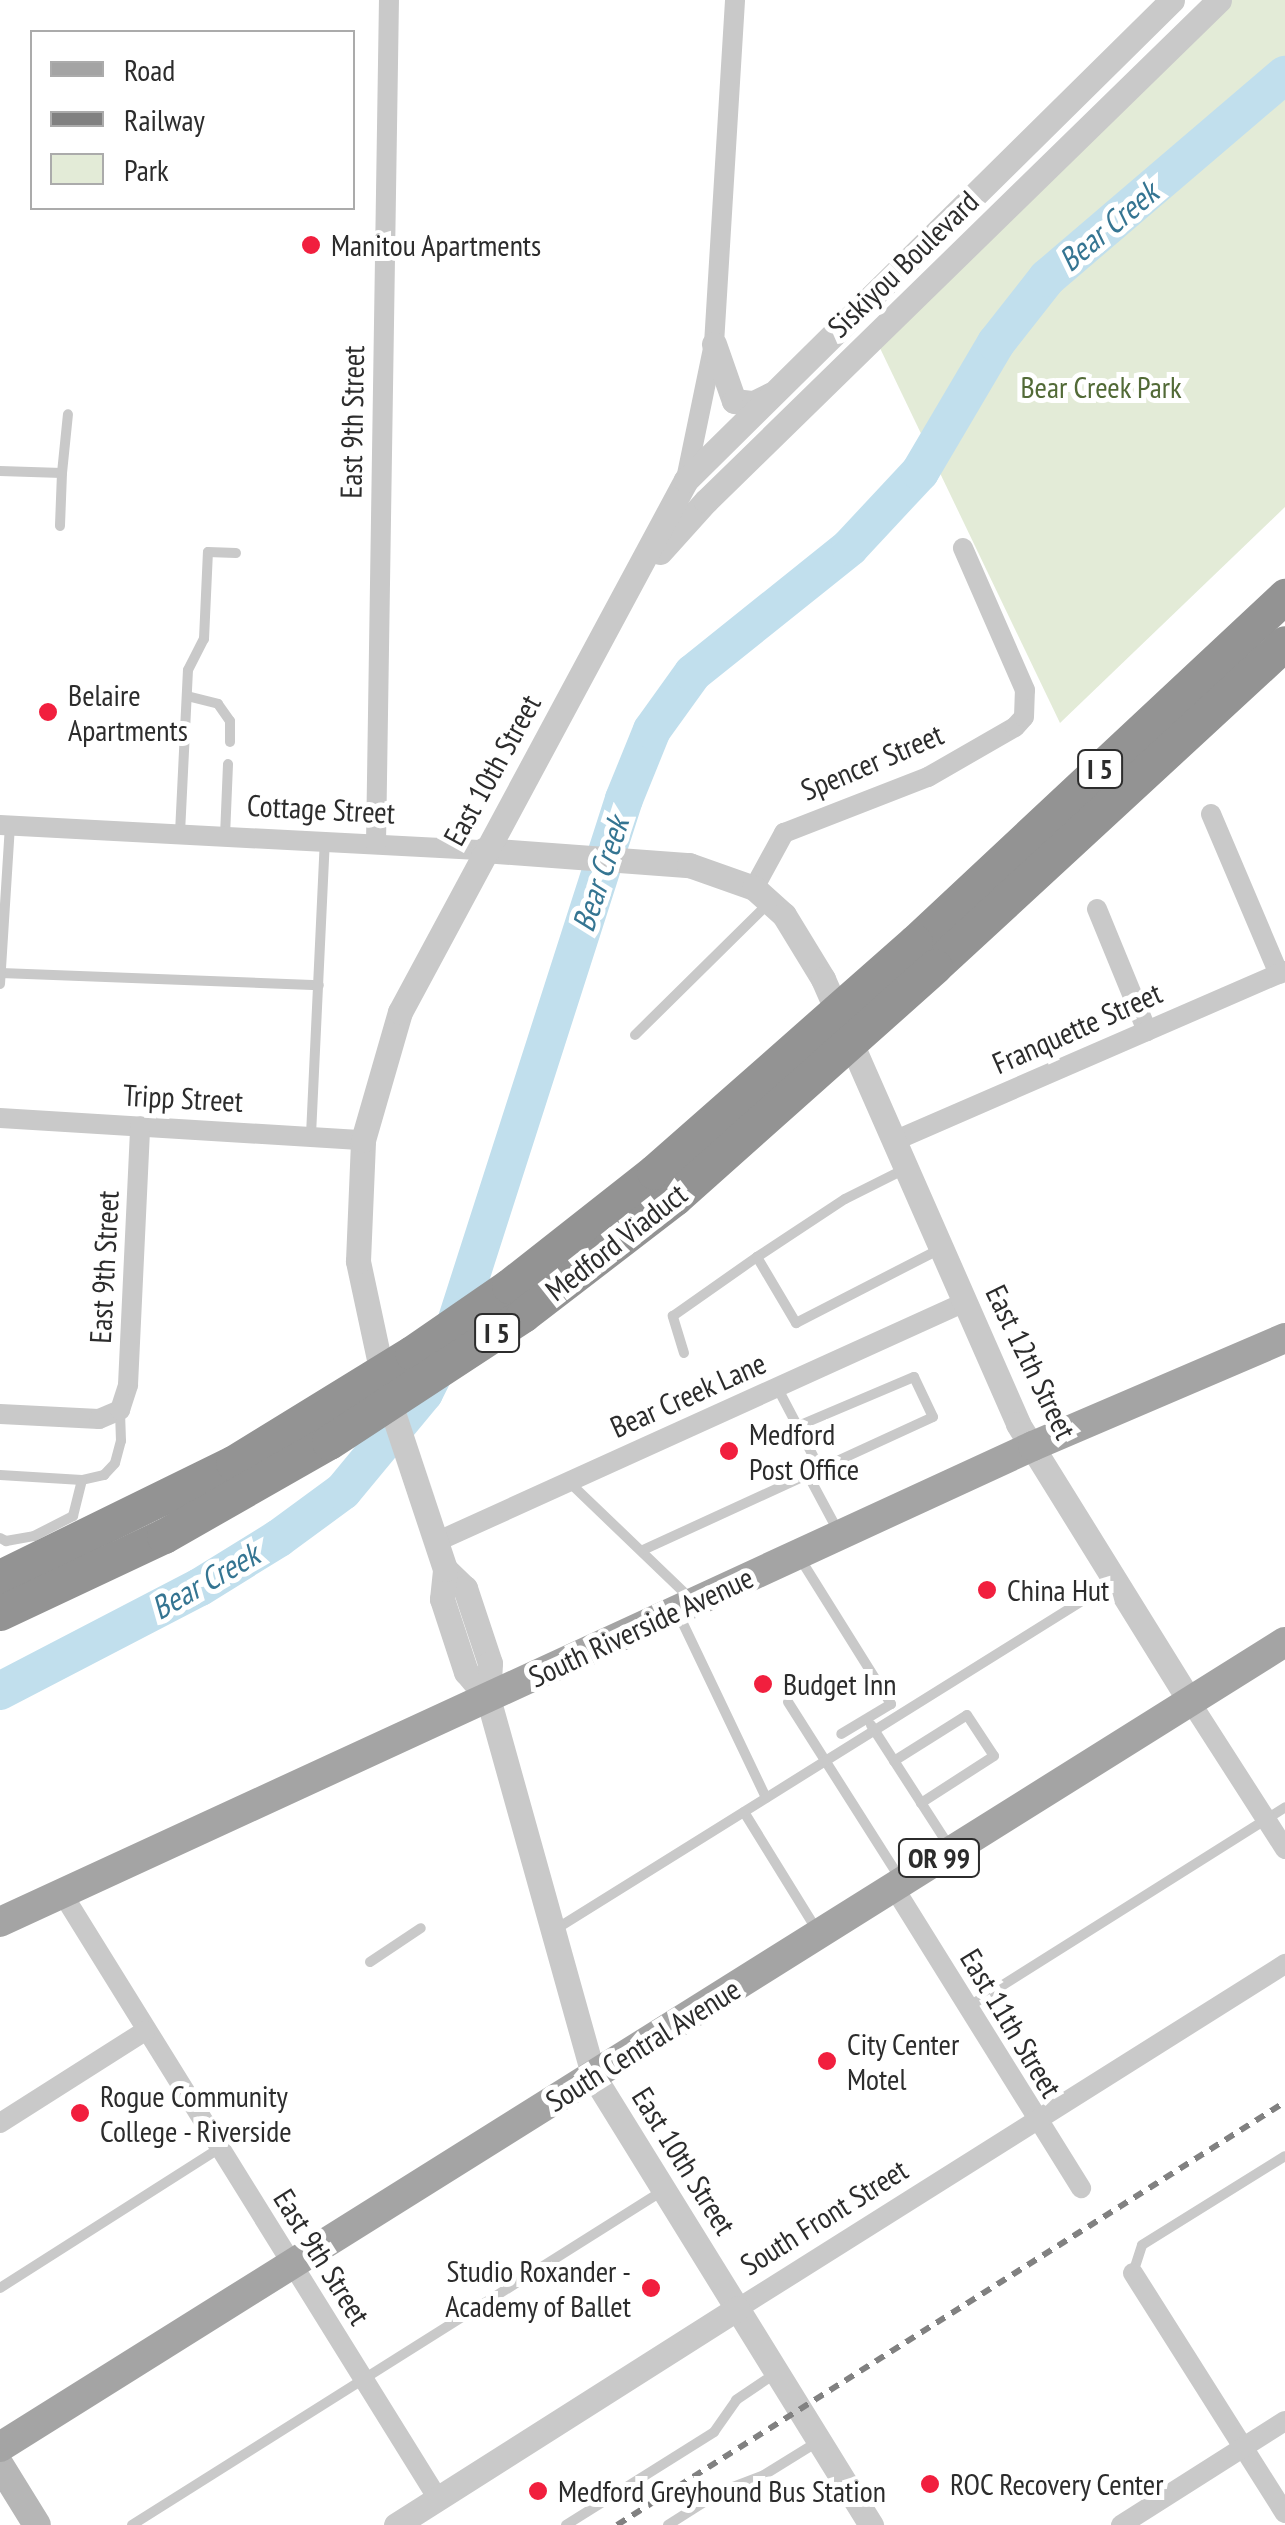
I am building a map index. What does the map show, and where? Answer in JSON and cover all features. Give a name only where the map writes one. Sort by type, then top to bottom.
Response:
[{"type":"highway","name":"I 5","points":[[925,954],[1285,596]]},
{"type":"highway","name":"I 5","points":[[925,954],[1285,643]]},
{"type":"highway","name":"Medford Viaduct","points":[[0,1578],[232,1463],[412,1353],[509,1286],[925,954]]},
{"type":"highway","name":"Medford Viaduct","points":[[0,1612],[197,1517],[329,1442],[523,1315],[675,1198],[925,954]]},
{"type":"main road","name":"South Riverside Avenue","points":[[0,1922],[1033,1446],[1285,1338]]},
{"type":"main road","name":"South Central Avenue","points":[[0,2448],[1285,1642]]},
{"type":"main road","points":[[0,2464],[37,2525]]},
{"type":"street","name":"East 9th Street","points":[[376,844],[388,0]]},
{"type":"street","name":"East 10th Street","points":[[735,0],[714,344],[686,480],[636,578],[483,850],[400,1012],[363,1140],[357,1222],[364,1299],[386,1392],[444,1568],[465,1588],[490,1662],[488,1698],[594,2077],[871,2525]]},
{"type":"street","name":"Siskiyou Boulevard","points":[[686,480],[1172,0]]},
{"type":"street","name":"Siskiyou Boulevard","points":[[636,578],[706,501],[1220,0]]},
{"type":"street","points":[[714,344],[734,401],[754,404],[770,395]]},
{"type":"street","name":"Spencer Street","points":[[762,895],[784,833],[928,776],[1014,727],[1028,704],[963,548]]},
{"type":"street","points":[[1210,814],[1282,972]]},
{"type":"street","name":"Cottage Street","points":[[5,826],[660,860],[726,877],[762,895]]},
{"type":"street","name":"East 12th Street","points":[[762,895],[811,954],[1018,1424],[1285,1849]]},
{"type":"street","points":[[1097,909],[1147,1030]]},
{"type":"street","name":"Franquette Street","points":[[894,1141],[1282,972]]},
{"type":"street","name":"Tripp Street","points":[[0,1118],[363,1140]]},
{"type":"street","name":"East 9th Street","points":[[120,1410],[128,1385],[140,1126]]},
{"type":"street","name":"Bear Creek Lane","points":[[436,1542],[965,1302]]},
{"type":"street","points":[[0,1414],[99,1420],[120,1410]]},
{"type":"street","name":"East 11th Street","points":[[898,1884],[967,2008],[1081,2188]]},
{"type":"street","name":"East 9th Street","points":[[62,1893],[218,2150],[438,2498]]},
{"type":"street","name":"South Front Street","points":[[396,2525],[1038,2124],[1285,1964]]},
{"type":"street","points":[[0,2122],[146,2031]]},
{"type":"street","points":[[1133,2273],[1285,2513]]},
{"type":"street","points":[[1121,2525],[1285,2421]]},
{"type":"lane","points":[[60,526],[68,414]]},
{"type":"lane","points":[[0,471],[62,473]]},
{"type":"lane","points":[[180,834],[188,670],[204,639],[208,552],[236,553]]},
{"type":"lane","points":[[188,696],[218,704],[230,721],[230,742]]},
{"type":"lane","points":[[224,837],[228,764]]},
{"type":"lane","points":[[0,984],[5,826]]},
{"type":"lane","points":[[311,1135],[325,842]]},
{"type":"lane","points":[[636,1035],[762,895]]},
{"type":"lane","points":[[1,973],[319,985]]},
{"type":"lane","points":[[684,1353],[673,1316],[845,1200],[906,1168]]},
{"type":"lane","points":[[757,1257],[796,1323],[942,1248]]},
{"type":"lane","points":[[643,1550],[933,1417],[914,1378],[798,1426]]},
{"type":"lane","points":[[777,1387],[820,1470]]},
{"type":"lane","points":[[0,1475],[82,1480],[104,1475],[114,1464],[121,1441],[120,1410]]},
{"type":"lane","points":[[808,1475],[840,1535]]},
{"type":"lane","points":[[0,1538],[6,1541],[34,1536],[73,1516],[82,1480]]},
{"type":"lane","points":[[569,1482],[643,1550],[686,1606],[766,1798]]},
{"type":"lane","points":[[798,1554],[891,1704],[841,1734]]},
{"type":"lane","points":[[554,1931],[1115,1580]]},
{"type":"lane","points":[[788,1702],[898,1884]]},
{"type":"lane","points":[[894,1762],[968,1715],[994,1756],[921,1803]]},
{"type":"lane","points":[[867,1719],[952,1850]]},
{"type":"lane","points":[[967,2008],[1285,1807]]},
{"type":"lane","points":[[744,1812],[819,1933]]},
{"type":"lane","points":[[370,1962],[421,1928]]},
{"type":"lane","points":[[0,2288],[218,2150]]},
{"type":"lane","points":[[1133,2273],[1142,2245],[1285,2156]]},
{"type":"lane","points":[[132,2525],[664,2190]]},
{"type":"lane","points":[[566,2525],[714,2432],[736,2400],[777,2372]]},
{"type":"lane","points":[[668,2525],[720,2492],[764,2475],[819,2441]]},
{"type":"green space","name":"Bear Creek Park","points":[[1231,0],[1285,0],[1285,507],[1060,723],[878,344]]},
{"type":"waterway","name":"Bear Creek","points":[[0,1691],[200,1587],[279,1538],[343,1491],[424,1393],[450,1341],[624,799],[652,730],[693,673],[850,547],[920,472],[996,343],[1047,278],[1285,75]]},
{"type":"railway","points":[[617,2525],[1285,2102]]},
{"type":"place","name":"Manitou Apartments","points":[[311,245]]},
{"type":"place","name":"Belaire Apartments","points":[[48,712]]},
{"type":"place","name":"Medford Post Office","points":[[729,1451]]},
{"type":"place","name":"China Hut","points":[[987,1590]]},
{"type":"place","name":"Budget Inn","points":[[763,1684]]},
{"type":"place","name":"City Center Motel","points":[[827,2061]]},
{"type":"place","name":"Rogue Community College - Riverside","points":[[80,2113]]},
{"type":"place","name":"Studio Roxander - Academy of Ballet","points":[[651,2288]]},
{"type":"place","name":"ROC Recovery Center","points":[[930,2484]]},
{"type":"place","name":"Medford Greyhound Bus Station","points":[[538,2491]]}]
